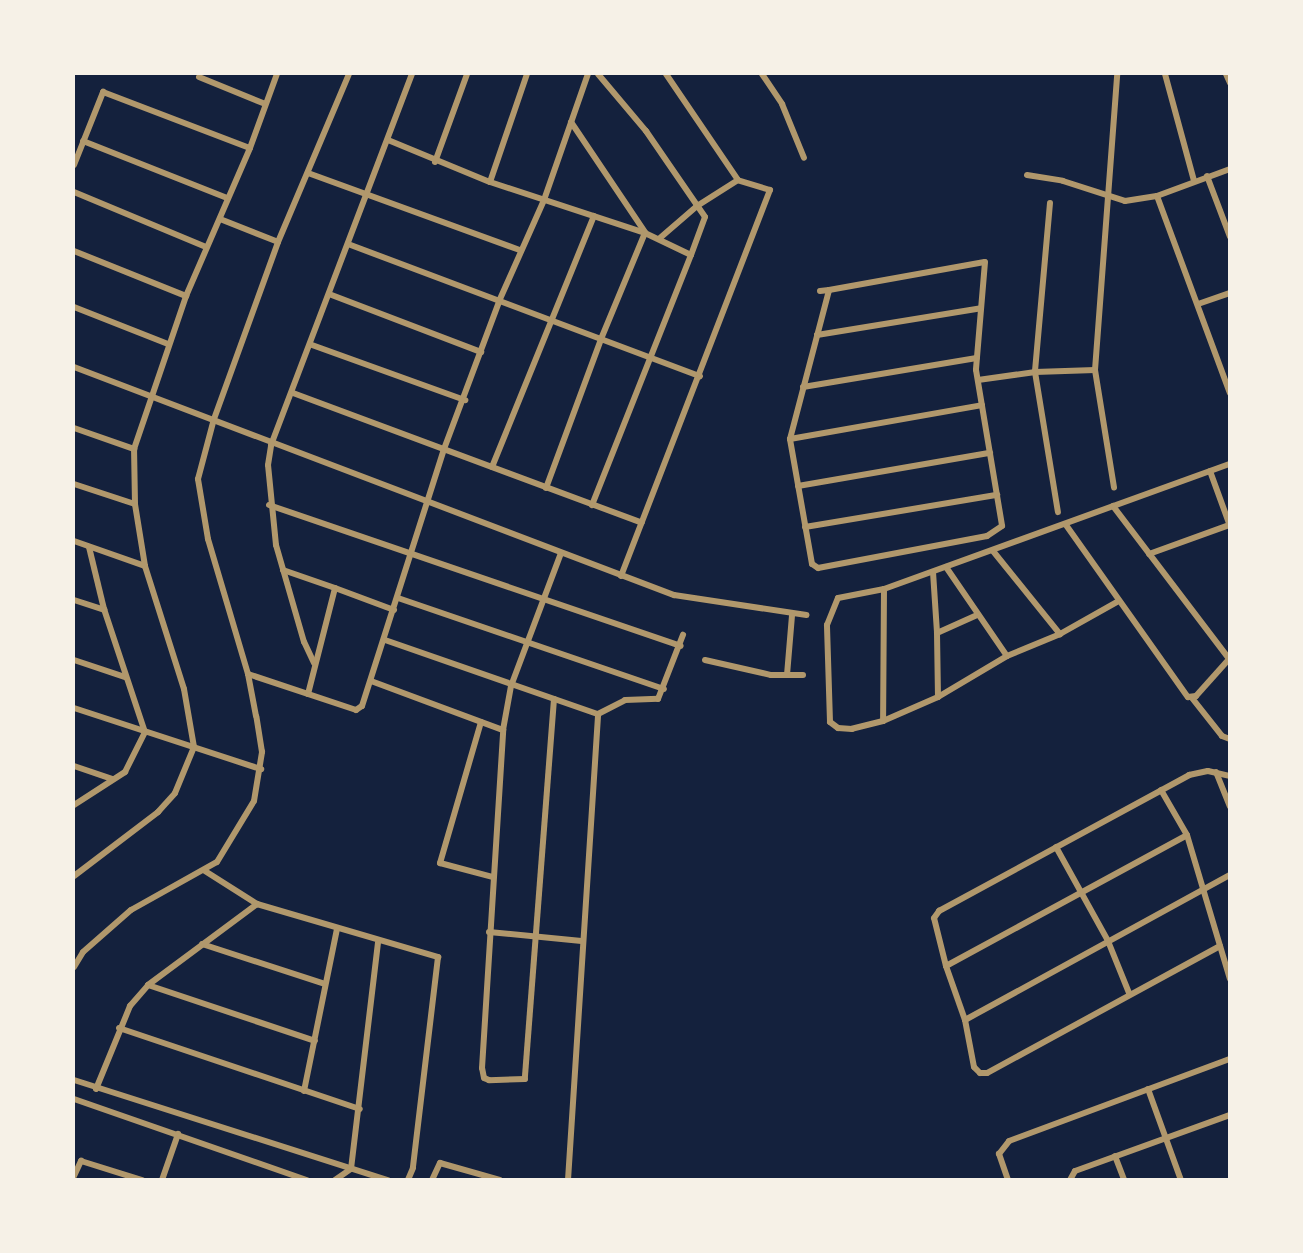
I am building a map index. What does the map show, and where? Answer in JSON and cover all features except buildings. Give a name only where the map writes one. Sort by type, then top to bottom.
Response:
[{"type":"street","points":[[74,876],[158,812],[175,793],[194,747],[184,689],[145,566],[135,504],[134,449],[150,396],[186,296],[250,148],[277,74]]},
{"type":"street","points":[[74,967],[83,952],[131,910],[205,872],[240,831],[254,801],[262,752],[248,674],[199,499],[200,460],[278,242],[349,74]]},
{"type":"street","points":[[314,663],[304,642],[283,570],[269,505],[272,445],[312,345],[412,74]]},
{"type":"street","points":[[435,162],[467,74]]},
{"type":"street","points":[[490,182],[527,74]]},
{"type":"street","points":[[248,674],[356,710],[362,706],[385,640],[444,449],[465,400],[500,299],[544,200],[588,74]]},
{"type":"street","points":[[592,505],[706,222],[698,206],[646,131],[598,74]]},
{"type":"street","points":[[621,576],[769,195],[767,187],[738,180],[666,74]]},
{"type":"street","points":[[762,74],[782,104],[804,158]]},
{"type":"street","points":[[1114,487],[1095,370],[1117,74]]},
{"type":"street","points":[[1165,74],[1194,181]]},
{"type":"street","points":[[1226,74],[1230,83]]},
{"type":"street","points":[[199,77],[265,104]]},
{"type":"street","points":[[74,165],[103,92],[250,148]]},
{"type":"street","points":[[571,122],[645,233]]},
{"type":"street","points":[[388,140],[435,162],[490,182],[660,238],[691,255]]},
{"type":"street","points":[[83,141],[227,198]]},
{"type":"street","points":[[1027,175],[1064,181],[1109,197],[1140,201],[1230,169]]},
{"type":"street","points":[[308,173],[520,250]]},
{"type":"street","points":[[1207,176],[1230,237]]},
{"type":"street","points":[[660,238],[698,206],[738,180]]},
{"type":"street","points":[[74,192],[207,246]]},
{"type":"street","points":[[1157,196],[1230,393]]},
{"type":"street","points":[[1050,203],[1035,372],[1058,512]]},
{"type":"street","points":[[492,467],[594,216]]},
{"type":"street","points":[[220,219],[278,242]]},
{"type":"street","points":[[546,488],[601,339],[645,233]]},
{"type":"street","points":[[348,244],[500,299],[700,376]]},
{"type":"street","points":[[74,251],[186,296]]},
{"type":"street","points":[[820,291],[985,262],[977,358],[978,380],[1002,526],[987,536],[818,568],[812,564],[790,439],[829,290]]},
{"type":"street","points":[[1198,304],[1230,293]]},
{"type":"street","points":[[329,294],[481,352]]},
{"type":"street","points":[[74,307],[168,344]]},
{"type":"street","points":[[817,335],[981,308]]},
{"type":"street","points":[[312,345],[465,400]]},
{"type":"street","points":[[803,387],[977,358]]},
{"type":"street","points":[[74,367],[214,419],[272,445],[429,501],[674,595],[792,615],[806,615]]},
{"type":"street","points":[[978,380],[1035,372],[1095,370]]},
{"type":"street","points":[[293,393],[642,523]]},
{"type":"street","points":[[790,439],[982,405]]},
{"type":"street","points":[[74,428],[134,449]]},
{"type":"street","points":[[798,486],[990,453]]},
{"type":"street","points":[[1118,602],[1060,634],[1007,656],[938,697],[883,721],[852,729],[838,728],[830,722],[827,625],[838,598],[884,589],[1230,464]]},
{"type":"street","points":[[1149,554],[1229,526],[1210,471]]},
{"type":"street","points":[[74,484],[135,504]]},
{"type":"street","points":[[805,527],[997,495]]},
{"type":"street","points":[[269,505],[680,646]]},
{"type":"street","points":[[1113,506],[1229,659],[1192,698]]},
{"type":"street","points":[[1066,525],[1184,694],[1192,698],[1222,736],[1230,739]]},
{"type":"street","points":[[74,541],[145,566]]},
{"type":"street","points":[[74,805],[125,772],[145,732],[124,676],[104,610],[89,547]]},
{"type":"street","points":[[993,551],[1060,634]]},
{"type":"street","points":[[554,699],[525,1079],[489,1080],[484,1078],[482,1068],[503,730],[511,686],[561,553]]},
{"type":"street","points":[[946,567],[1007,656]]},
{"type":"street","points":[[283,570],[394,610]]},
{"type":"street","points":[[933,572],[938,697]]},
{"type":"street","points":[[308,694],[314,663],[335,588]]},
{"type":"street","points":[[883,721],[884,589]]},
{"type":"street","points":[[398,598],[664,689]]},
{"type":"street","points":[[74,600],[104,610]]},
{"type":"street","points":[[787,675],[792,615]]},
{"type":"street","points":[[937,633],[977,615]]},
{"type":"street","points":[[385,640],[511,686],[598,714],[625,700],[657,700],[664,689],[683,635]]},
{"type":"street","points":[[74,660],[124,676]]},
{"type":"street","points":[[705,660],[771,675],[803,675]]},
{"type":"street","points":[[370,681],[503,730]]},
{"type":"street","points":[[74,708],[261,769]]},
{"type":"street","points":[[568,1179],[598,714]]},
{"type":"street","points":[[481,722],[440,863],[493,877]]},
{"type":"street","points":[[74,766],[112,779]]},
{"type":"street","points":[[1220,946],[1129,993],[987,1072],[980,1073],[974,1067],[965,1020],[934,924],[936,913],[1197,771],[1216,772],[1230,776]]},
{"type":"street","points":[[1216,772],[1230,806]]},
{"type":"street","points":[[1161,790],[1187,835],[1230,979]]},
{"type":"street","points":[[946,966],[1187,835]]},
{"type":"street","points":[[1056,847],[1083,892],[1108,941],[1129,993]]},
{"type":"street","points":[[205,872],[256,904],[378,943],[432,953],[440,961],[413,1168],[408,1179]]},
{"type":"street","points":[[965,1020],[1230,875]]},
{"type":"street","points":[[96,1089],[119,1028],[130,1006],[148,985],[256,904]]},
{"type":"street","points":[[304,1091],[337,929]]},
{"type":"street","points":[[489,932],[537,938],[582,940]]},
{"type":"street","points":[[336,1179],[351,1169],[360,1109],[378,943]]},
{"type":"street","points":[[202,945],[325,984]]},
{"type":"street","points":[[74,948],[83,952]]},
{"type":"street","points":[[148,985],[315,1041]]},
{"type":"street","points":[[119,1028],[360,1109]]},
{"type":"street","points":[[1008,1179],[999,1154],[1009,1141],[1230,1059]]},
{"type":"street","points":[[74,1080],[96,1089],[388,1179]]},
{"type":"street","points":[[1148,1089],[1181,1179]]},
{"type":"street","points":[[74,1099],[307,1179]]},
{"type":"street","points":[[1070,1179],[1076,1171],[1230,1115]]},
{"type":"street","points":[[162,1179],[178,1134]]},
{"type":"street","points":[[1115,1156],[1124,1179]]},
{"type":"street","points":[[74,1176],[81,1161],[128,1177],[142,1179]]},
{"type":"street","points":[[432,1179],[440,1163],[500,1179]]}]
